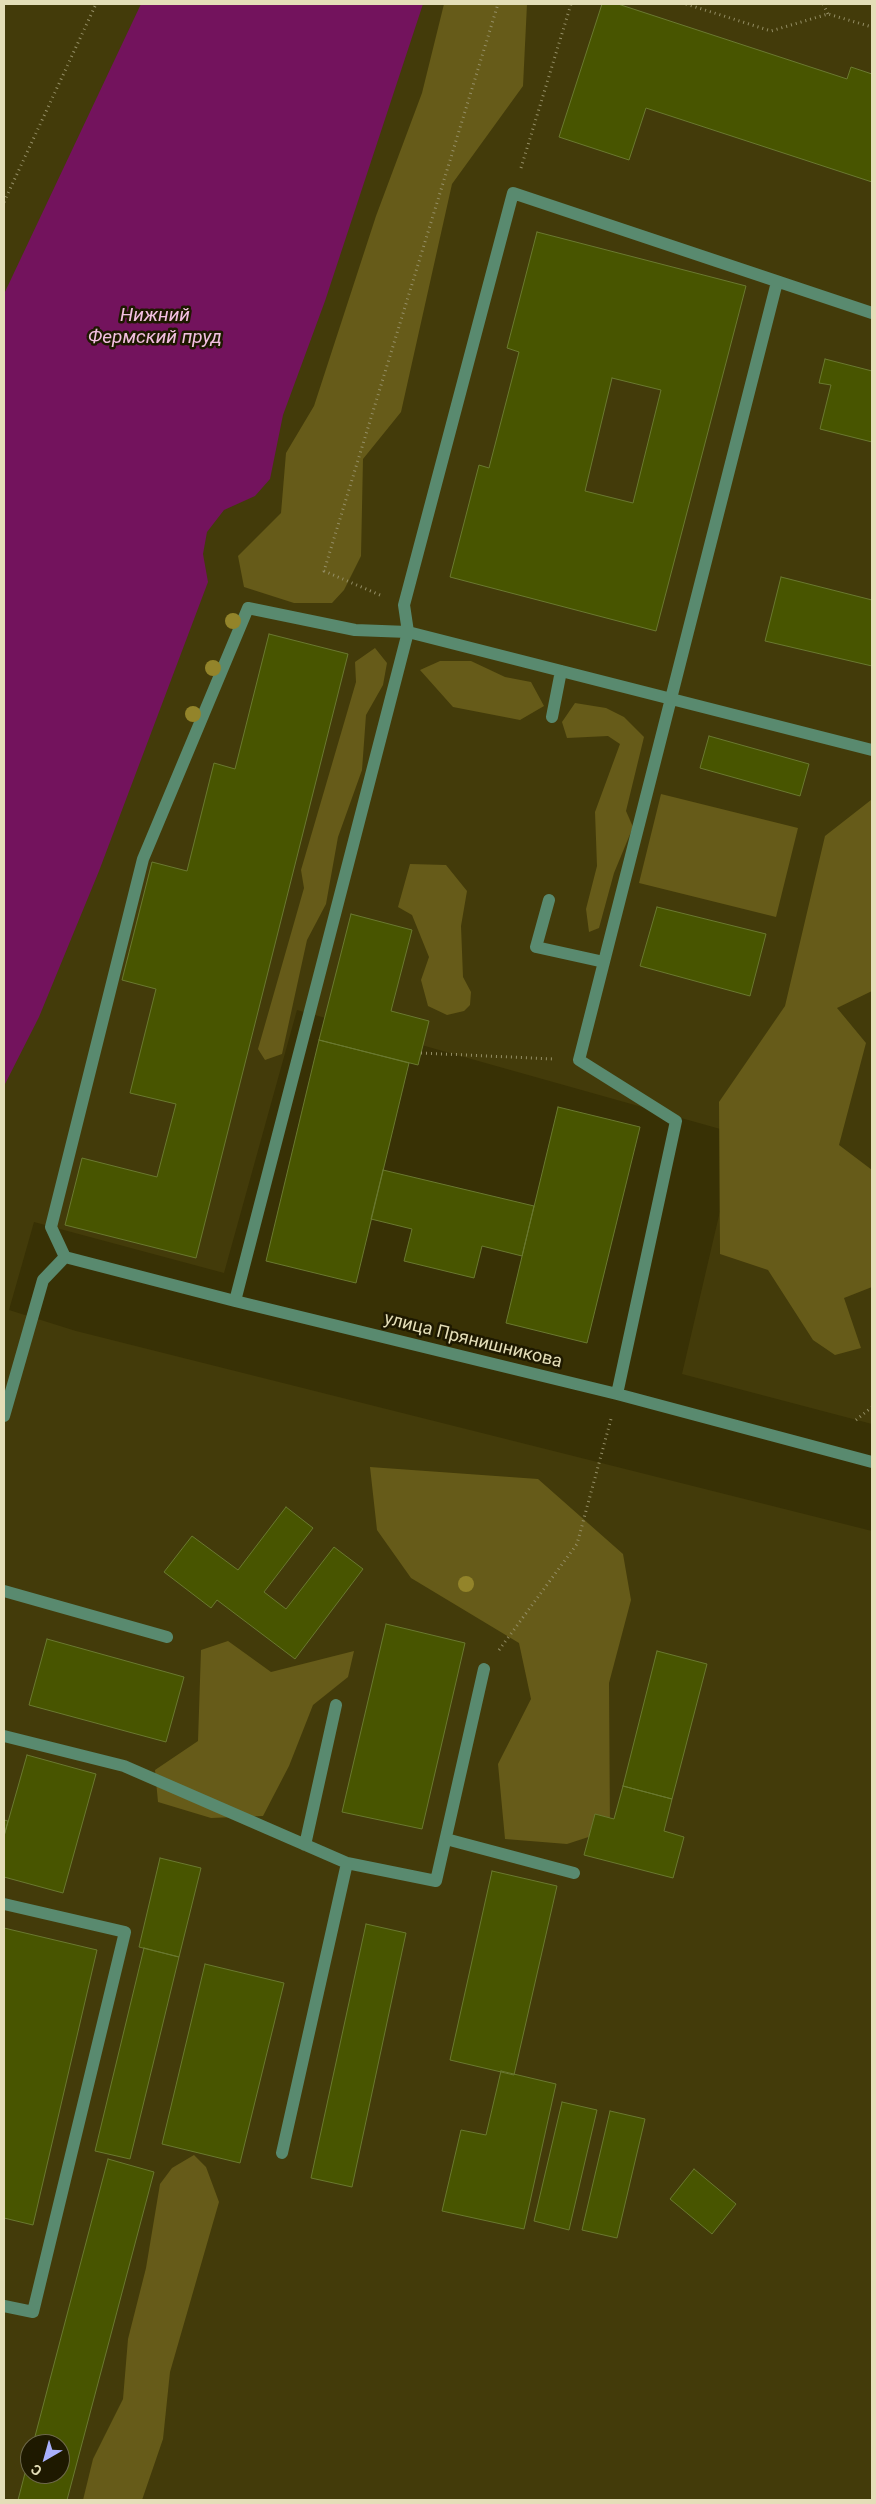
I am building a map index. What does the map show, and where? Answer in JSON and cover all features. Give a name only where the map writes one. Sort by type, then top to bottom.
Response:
[{"type":"street","points":[[235,1301],[408,632],[404,605],[513,193],[872,313]]},
{"type":"street","points":[[617,1394],[676,1121],[579,1060],[777,282]]},
{"type":"street","points":[[4,1416],[43,1280],[65,1257],[51,1227],[143,859],[248,608],[355,630],[408,632],[872,750]]},
{"type":"street","points":[[552,717],[561,671]]},
{"type":"street","points":[[549,900],[536,947],[604,962]]},
{"type":"street","name":"улица Прянишникова","points":[[65,1257],[235,1301],[617,1394],[872,1462]]},
{"type":"street","points":[[4,1591],[167,1637]]},
{"type":"street","points":[[4,1736],[124,1766],[347,1863],[436,1881],[484,1669]]},
{"type":"street","points":[[305,1845],[336,1705]]},
{"type":"street","points":[[446,1839],[574,1873]]},
{"type":"street","points":[[282,2153],[347,1863]]},
{"type":"street","points":[[4,1904],[125,1932],[33,2312],[4,2306]]},
{"type":"path","points":[[4,202],[96,4]]},
{"type":"path","points":[[404,605],[324,571],[498,4]]},
{"type":"path","points":[[513,193],[572,4]]},
{"type":"path","points":[[686,4],[771,31],[828,14],[872,28]]},
{"type":"path","points":[[823,4],[828,14]]},
{"type":"path","points":[[421,1053],[579,1060]]},
{"type":"path","points":[[484,1669],[577,1544],[601,1463],[617,1394]]},
{"type":"path","points":[[856,1420],[872,1407]]},
{"type":"shaded area","points":[[4,4],[872,4],[872,1424],[682,1374],[738,1134],[297,1010],[224,1273],[34,1222],[9,1310],[76,1331],[872,1531],[872,2500],[4,2500]]},
{"type":"shaded area","points":[[444,4],[527,4],[523,86],[452,184],[401,412],[363,459],[361,556],[344,590],[332,603],[294,603],[244,587],[238,556],[281,513],[286,453],[314,406],[376,216],[422,93]]},
{"type":"shaded area","points":[[375,648],[387,663],[383,685],[366,715],[362,770],[338,837],[326,904],[307,940],[282,1054],[265,1060],[258,1049],[304,888],[301,870],[356,682],[355,662]]},
{"type":"shaded area","points":[[440,661],[471,661],[505,677],[531,682],[544,706],[520,720],[453,707],[420,670]]},
{"type":"shaded area","points":[[575,703],[606,708],[624,717],[644,737],[626,811],[633,827],[614,873],[599,928],[589,932],[586,909],[597,866],[595,812],[620,744],[608,736],[567,738],[562,722]]},
{"type":"shaded area","points":[[661,794],[798,828],[776,917],[639,883]]},
{"type":"shaded area","points":[[871,800],[872,991],[837,1008],[866,1043],[839,1145],[872,1170],[872,1287],[844,1298],[861,1348],[835,1355],[813,1340],[768,1270],[720,1254],[719,1102],[785,1006],[825,836]]},
{"type":"shaded area","points":[[410,864],[446,865],[467,891],[461,926],[463,977],[471,992],[470,1005],[464,1011],[447,1015],[428,1006],[421,980],[429,957],[412,915],[398,907]]},
{"type":"shaded area","points":[[370,1467],[538,1479],[623,1554],[631,1600],[609,1683],[610,1830],[567,1844],[505,1839],[498,1764],[531,1699],[519,1643],[411,1578],[377,1530]]},
{"type":"shaded area","points":[[228,1641],[271,1672],[354,1651],[348,1677],[313,1705],[289,1766],[263,1816],[211,1818],[158,1802],[155,1770],[198,1741],[201,1650]]},
{"type":"shaded area","points":[[194,2155],[206,2167],[219,2202],[170,2372],[163,2439],[142,2500],[83,2500],[93,2459],[123,2399],[128,2339],[146,2268],[160,2184],[172,2168]]},
{"type":"water","name":"Нижний Фермский пруд","points":[[141,4],[423,4],[325,301],[283,415],[270,479],[255,496],[224,510],[207,532],[203,554],[208,582],[99,871],[39,1017],[4,1086],[4,294]]},
{"type":"building","points":[[602,4],[618,4],[847,79],[851,67],[872,74],[872,182],[646,108],[629,160],[559,137]]},
{"type":"building","points":[[537,232],[746,286],[656,631],[450,577],[479,465],[489,468],[519,352],[507,348]],"holes":[[[612,378],[661,390],[633,503],[585,491]]]},
{"type":"building","points":[[825,359],[872,371],[872,442],[820,429],[831,385],[819,383]]},
{"type":"building","points":[[781,577],[872,600],[872,666],[765,641]]},
{"type":"building","points":[[269,634],[348,654],[196,1258],[65,1225],[82,1158],[157,1177],[176,1104],[130,1093],[156,989],[122,980],[152,862],[187,871],[214,763],[235,769]]},
{"type":"building","points":[[709,736],[809,764],[800,796],[700,768]]},
{"type":"building","points":[[657,907],[766,934],[750,996],[640,966]]},
{"type":"building","points":[[351,914],[412,930],[391,1011],[429,1021],[418,1065],[319,1040]]},
{"type":"building","points":[[319,1040],[409,1063],[356,1283],[266,1261]]},
{"type":"building","points":[[558,1107],[640,1127],[587,1343],[506,1323]]},
{"type":"building","points":[[383,1170],[534,1206],[522,1256],[482,1246],[474,1278],[404,1261],[412,1229],[371,1219]]},
{"type":"building","points":[[286,1507],[313,1528],[264,1592],[286,1609],[334,1547],[363,1569],[295,1659],[217,1600],[211,1608],[164,1572],[192,1536],[238,1570]]},
{"type":"building","points":[[386,1624],[465,1643],[422,1829],[342,1812]]},
{"type":"building","points":[[47,1639],[184,1677],[166,1742],[29,1705]]},
{"type":"building","points":[[657,1651],[707,1664],[672,1799],[623,1786]]},
{"type":"building","points":[[27,1755],[96,1774],[63,1893],[4,1877],[4,1836]]},
{"type":"building","points":[[623,1786],[672,1799],[664,1831],[684,1837],[673,1878],[584,1855],[595,1814],[614,1819]]},
{"type":"building","points":[[4,1820],[8,1821],[4,1836]]},
{"type":"building","points":[[160,1858],[201,1868],[179,1957],[139,1947]]},
{"type":"building","points":[[492,1871],[557,1886],[514,2075],[450,2060]]},
{"type":"building","points":[[366,1924],[406,1933],[352,2187],[311,2178]]},
{"type":"building","points":[[4,1928],[97,1950],[33,2225],[4,2218]]},
{"type":"building","points":[[144,1948],[179,1957],[130,2159],[95,2151]]},
{"type":"building","points":[[205,1964],[284,1983],[240,2163],[162,2144]]},
{"type":"building","points":[[501,2071],[556,2084],[524,2229],[442,2211],[461,2130],[486,2135]]},
{"type":"building","points":[[562,2102],[597,2110],[569,2230],[534,2221]]},
{"type":"building","points":[[610,2111],[645,2119],[617,2238],[582,2230]]},
{"type":"building","points":[[108,2159],[154,2172],[67,2500],[18,2500],[22,2484],[70,2484],[70,2434],[36,2434]]},
{"type":"building","points":[[694,2169],[736,2204],[712,2234],[670,2199]]}]
